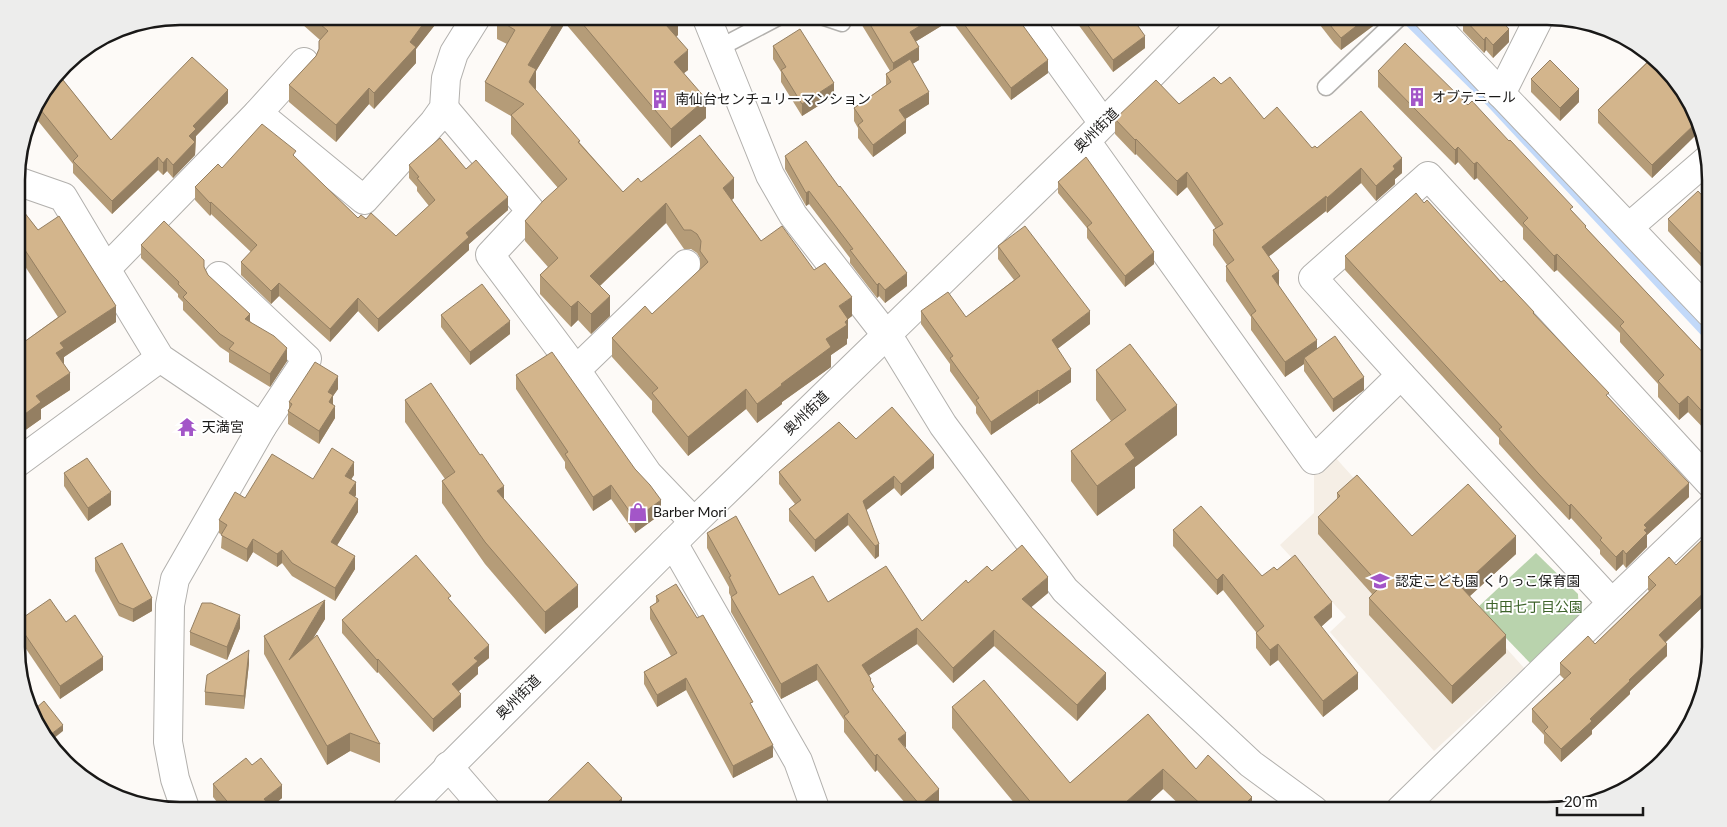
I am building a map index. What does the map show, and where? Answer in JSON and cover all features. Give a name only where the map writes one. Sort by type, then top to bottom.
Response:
[{"type":"street","points":[[258,113],[364,200],[434,122],[444,108],[446,78],[454,52],[471,25]]},
{"type":"street","points":[[710,25],[770,175],[793,215],[894,345],[943,424],[1065,590],[1251,764],[1303,802]]},
{"type":"street","points":[[1031,25],[1095,132],[1314,460],[1401,375]]},
{"type":"street","name":"奥州街道","points":[[413,802],[694,522],[1095,132],[1200,25]]},
{"type":"street","points":[[1436,25],[1702,305]]},
{"type":"street","points":[[1501,94],[1536,25]]},
{"type":"street","points":[[106,269],[258,113],[304,62]]},
{"type":"street","points":[[444,108],[531,211],[490,254],[576,370],[648,474],[694,522]]},
{"type":"street","points":[[1629,227],[1701,165]]},
{"type":"street","points":[[1612,603],[1314,278],[1428,176],[1702,474]]},
{"type":"street","points":[[25,184],[63,196],[160,358],[262,428]]},
{"type":"street","points":[[576,370],[686,264]]},
{"type":"street","points":[[183,802],[175,779],[168,742],[170,605],[174,579],[262,428],[306,360],[218,276]]},
{"type":"street","points":[[25,457],[160,358]]},
{"type":"street","points":[[1408,802],[1702,517]]},
{"type":"street","points":[[673,543],[798,761],[813,802]]},
{"type":"street","points":[[448,766],[479,802]]},
{"type":"lane","points":[[719,48],[763,25]]},
{"type":"lane","points":[[1326,87],[1392,25]]},
{"type":"shaded area","name":"認定こども園 くりっこ保育園","points":[[1334,456],[1524,668],[1434,751],[1330,632],[1346,617],[1280,545],[1314,513],[1314,474]]},
{"type":"green space","name":"中田七丁目公園","points":[[1536,553],[1578,594],[1579,617],[1531,664],[1477,608]]},
{"type":"building","points":[[321,25],[422,25],[410,42],[416,47],[374,93],[369,88],[336,125],[289,85],[316,56],[319,49],[319,41],[328,31]]},
{"type":"building","points":[[507,25],[552,25],[528,65],[536,69],[529,82],[580,141],[578,142],[623,192],[638,178],[641,182],[700,135],[734,178],[723,188],[761,241],[782,226],[814,270],[825,263],[852,297],[839,306],[848,319],[845,322],[847,325],[826,339],[831,347],[757,404],[746,389],[688,437],[652,393],[658,388],[612,338],[645,306],[652,314],[708,262],[700,251],[701,241],[697,234],[691,230],[684,230],[666,203],[590,276],[610,296],[591,314],[578,301],[571,307],[540,275],[558,258],[525,221],[567,179],[511,115],[524,104],[485,82],[515,30]]},
{"type":"building","name":"南仙台センチュリーマンション","points":[[584,25],[666,25],[688,50],[674,62],[706,99],[671,129]]},
{"type":"building","points":[[870,25],[921,25],[910,32],[919,47],[893,63]]},
{"type":"building","points":[[965,25],[1023,25],[1048,60],[1011,88]]},
{"type":"building","points":[[1088,25],[1137,25],[1145,36],[1113,60]]},
{"type":"building","points":[[1330,25],[1358,25],[1341,38]]},
{"type":"building","points":[[1470,25],[1505,25],[1509,29],[1493,45],[1486,37],[1484,40]]},
{"type":"building","points":[[800,29],[834,83],[802,104],[781,70],[786,67],[773,46]]},
{"type":"building","points":[[1405,43],[1468,105],[1472,101],[1510,140],[1573,207],[1570,209],[1585,227],[1702,351],[1702,411],[1688,396],[1679,404],[1658,381],[1664,375],[1620,326],[1624,322],[1557,254],[1554,256],[1523,223],[1528,218],[1477,162],[1474,164],[1458,147],[1455,150],[1378,71]]},
{"type":"building","points":[[192,57],[228,90],[193,126],[196,129],[189,136],[195,142],[173,165],[167,158],[163,163],[158,157],[112,201],[73,161],[78,156],[42,111],[51,94],[63,80],[111,140]]},
{"type":"building","points":[[910,59],[929,92],[899,110],[906,120],[873,145],[858,125],[863,121],[854,108],[891,82],[886,74]]},
{"type":"building","points":[[1550,60],[1579,89],[1560,108],[1531,79]]},
{"type":"building","points":[[1647,63],[1676,94],[1692,127],[1652,165],[1598,110]]},
{"type":"building","points":[[1214,77],[1221,84],[1230,77],[1264,119],[1277,107],[1312,148],[1315,146],[1317,148],[1361,111],[1402,158],[1393,166],[1395,169],[1376,186],[1361,168],[1327,198],[1326,196],[1262,247],[1279,271],[1272,276],[1317,340],[1285,362],[1251,315],[1256,311],[1226,266],[1234,260],[1213,230],[1223,224],[1187,172],[1177,181],[1115,119],[1156,80],[1179,104]]},
{"type":"building","points":[[262,124],[296,151],[293,155],[358,218],[361,215],[366,219],[371,213],[396,236],[435,200],[409,165],[440,138],[466,169],[476,160],[508,197],[466,233],[469,237],[378,319],[358,298],[330,329],[279,283],[271,291],[241,262],[257,245],[195,187],[218,164],[222,168]]},
{"type":"building","points":[[806,141],[839,187],[907,273],[885,290],[879,283],[877,285],[850,250],[853,249],[809,191],[806,193],[785,156]]},
{"type":"building","points":[[1086,157],[1154,252],[1125,276],[1087,227],[1092,223],[1058,182]]},
{"type":"building","points":[[1698,191],[1702,195],[1702,255],[1668,219]]},
{"type":"building","points":[[1416,193],[1424,203],[1427,200],[1501,282],[1504,280],[1609,393],[1606,395],[1689,483],[1644,525],[1647,528],[1644,530],[1647,533],[1626,554],[1623,550],[1616,557],[1600,540],[1602,538],[1571,504],[1569,506],[1538,473],[1499,429],[1502,427],[1345,256]]},
{"type":"building","points":[[25,213],[38,230],[59,216],[116,306],[60,343],[64,348],[56,353],[70,373],[36,396],[41,402],[25,414],[25,341],[66,312],[25,250]]},
{"type":"building","points":[[164,221],[204,260],[204,267],[208,275],[250,314],[245,319],[274,336],[287,348],[270,374],[229,349],[234,343],[220,334],[183,297],[187,293],[178,284],[179,282],[141,245]]},
{"type":"building","points":[[1025,226],[1090,311],[1052,340],[1071,369],[991,422],[976,400],[979,398],[950,358],[953,356],[921,311],[948,292],[966,317],[1020,276],[998,246]]},
{"type":"building","points":[[482,284],[510,321],[470,352],[441,315]]},
{"type":"building","points":[[1335,336],[1364,377],[1333,399],[1304,358]]},
{"type":"building","points":[[1130,344],[1177,405],[1125,444],[1135,458],[1097,486],[1071,451],[1126,410],[1096,370]]},
{"type":"building","points":[[552,352],[635,469],[661,500],[635,519],[611,485],[593,497],[565,454],[568,452],[516,375]]},
{"type":"building","points":[[315,362],[338,376],[328,392],[333,395],[329,402],[335,406],[319,431],[288,411],[292,404],[289,402]]},
{"type":"building","points":[[431,383],[480,455],[482,454],[504,486],[497,491],[578,585],[545,612],[485,542],[442,481],[455,472],[405,400]]},
{"type":"building","points":[[892,407],[934,455],[901,484],[894,476],[863,501],[879,544],[875,546],[848,513],[815,540],[789,509],[801,500],[779,472],[839,422],[856,439]]},
{"type":"building","points":[[332,448],[354,462],[345,476],[356,482],[349,493],[358,499],[331,542],[355,556],[335,588],[292,563],[282,550],[277,554],[253,539],[247,549],[221,535],[227,525],[219,520],[235,492],[245,498],[272,454],[313,479]]},
{"type":"building","points":[[87,458],[111,492],[88,508],[64,473]]},
{"type":"building","points":[[1357,475],[1412,536],[1468,484],[1516,536],[1461,587],[1506,635],[1452,686],[1369,598],[1381,586],[1318,517],[1340,496],[1337,493]]},
{"type":"building","points":[[1201,506],[1262,576],[1274,567],[1277,570],[1295,555],[1332,602],[1314,617],[1358,673],[1323,701],[1278,644],[1270,650],[1256,633],[1264,626],[1223,574],[1217,580],[1173,530]]},
{"type":"building","points":[[736,516],[779,595],[813,576],[828,602],[886,566],[922,621],[966,580],[968,583],[987,566],[992,571],[1022,545],[1048,577],[1022,599],[1106,673],[1077,705],[994,630],[953,668],[917,628],[862,665],[871,679],[874,687],[872,689],[906,733],[898,739],[939,789],[924,802],[917,802],[877,754],[875,756],[844,716],[849,712],[817,664],[781,684],[731,597],[737,593],[729,577],[731,576],[707,533]]},
{"type":"building","points":[[1702,540],[1702,594],[1659,635],[1667,644],[1590,719],[1592,721],[1561,749],[1544,731],[1548,727],[1532,709],[1571,673],[1560,663],[1588,636],[1595,644],[1656,585],[1648,577],[1669,557],[1676,565]]},
{"type":"building","points":[[122,543],[152,598],[133,609],[119,603],[95,558]]},
{"type":"building","points":[[416,555],[451,596],[448,598],[489,645],[474,658],[478,661],[452,684],[461,694],[433,719],[342,620]]},
{"type":"building","points":[[676,584],[697,618],[703,615],[753,702],[750,703],[773,745],[733,766],[686,678],[657,695],[644,672],[677,653],[650,607],[659,601],[656,596]]},
{"type":"building","points":[[50,599],[66,622],[75,615],[103,657],[60,686],[25,634],[25,616]]},
{"type":"building","points":[[325,600],[289,660],[317,635],[380,744],[350,733],[327,746],[264,636]]},
{"type":"building","points":[[202,603],[211,603],[240,615],[227,647],[190,632]]},
{"type":"building","points":[[249,650],[244,696],[205,692],[207,675]]},
{"type":"building","points":[[984,680],[1070,783],[1148,714],[1196,769],[1208,755],[1252,797],[1247,802],[1198,802],[1163,769],[1126,802],[1031,802],[952,707]]},
{"type":"building","points":[[44,701],[63,725],[52,734],[37,707]]},
{"type":"building","points":[[246,758],[252,765],[261,758],[282,785],[264,799],[266,802],[228,802],[213,784]]},
{"type":"building","points":[[588,762],[622,798],[618,802],[547,802]]},
{"type":"waterway","points":[[1412,25],[1486,98],[1702,329]]},
{"type":"place","name":"オブテニール","points":[[1417,97]]},
{"type":"place","name":"南仙台センチュリーマンション","points":[[660,99]]},
{"type":"place","name":"天満宮","points":[[187,427]]},
{"type":"place","name":"Barber Mori","points":[[638,512]]},
{"type":"place","name":"認定こども園 くりっこ保育園","points":[[1380,581]]}]
